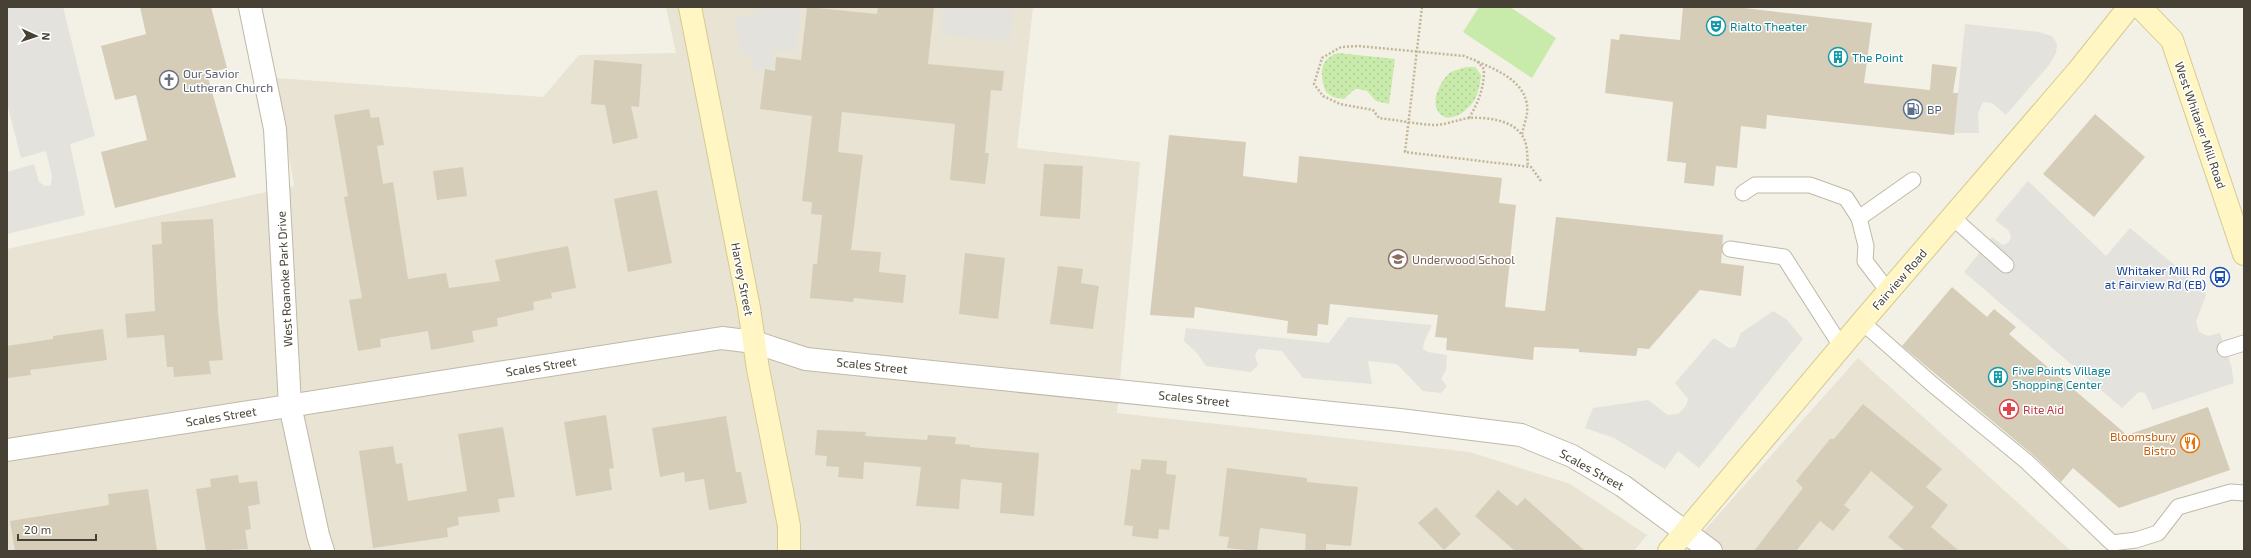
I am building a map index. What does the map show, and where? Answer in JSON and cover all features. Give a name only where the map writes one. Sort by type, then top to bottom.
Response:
[{"type":"street","name":"West Roanoke Park Drive","points":[[250,7],[275,129],[290,405],[318,535],[323,551]]},
{"type":"street","name":"Harvey Street","points":[[690,7],[789,526],[789,551]]},
{"type":"street","name":"Fairview Road","points":[[1669,551],[1888,291],[2073,78],[2129,7]]},
{"type":"street","name":"West Whitaker Mill Road","points":[[2140,7],[2172,40],[2244,254]]},
{"type":"street","name":"Scales Street","points":[[7,450],[722,338],[754,342],[806,358],[1400,420],[1521,435],[1572,456],[1623,486],[1686,531],[1710,551]]},
{"type":"lane","points":[[1860,218],[1913,180]]},
{"type":"lane","points":[[1743,193],[1755,185],[1810,185],[1846,198],[1860,218],[1866,246],[1865,261],[1888,291]]},
{"type":"lane","points":[[1952,217],[2006,265]]},
{"type":"lane","points":[[1730,249],[1784,256],[1842,346]]},
{"type":"lane","points":[[1862,322],[1932,384],[2026,461],[2112,543],[2136,540],[2158,533],[2178,507],[2231,492],[2244,493]]},
{"type":"lane","points":[[2225,349],[2244,343]]},
{"type":"path","points":[[1422,7],[1405,152],[1531,167],[1541,181]]},
{"type":"path","points":[[1522,134],[1527,113],[1526,97],[1523,90],[1517,83],[1477,61],[1464,56],[1358,46],[1341,47],[1322,58],[1314,84],[1323,96],[1340,104],[1372,110],[1379,118],[1434,125],[1469,118],[1485,118],[1499,121],[1514,127],[1522,134],[1527,146],[1528,167]]},
{"type":"path","points":[[1469,118],[1478,102],[1484,86],[1484,69],[1477,61]]},
{"type":"shaded area","points":[[7,7],[63,7],[95,136],[70,144],[85,215],[7,234],[7,172],[34,164],[39,182],[45,186],[51,185],[52,176],[46,151],[21,158],[7,103]]},
{"type":"shaded area","points":[[666,7],[1033,7],[1017,148],[1140,162],[1117,413],[1470,452],[1570,484],[1647,535],[1634,551],[7,551],[7,249],[294,186],[276,78],[543,97],[579,55],[676,53]]},
{"type":"shaded area","points":[[757,7],[801,7],[796,52],[774,50],[774,66],[755,72],[748,53],[740,53],[736,17],[757,13]]},
{"type":"shaded area","points":[[943,7],[1013,7],[1010,42],[940,34]]},
{"type":"shaded area","points":[[1965,24],[2039,32],[2052,36],[2057,44],[2056,53],[2049,65],[2006,115],[1992,103],[1983,102],[1978,113],[1979,133],[1954,133]]},
{"type":"shaded area","points":[[2028,181],[2106,256],[2130,228],[2202,288],[2206,295],[2196,322],[2199,332],[2208,336],[2220,333],[2231,365],[2234,383],[2153,410],[2145,393],[2139,392],[2122,408],[1964,272],[1992,237],[2003,245],[2009,242],[2011,237],[2009,231],[1995,220]]},
{"type":"shaded area","points":[[1773,311],[1786,319],[1803,339],[1699,468],[1678,451],[1665,469],[1614,438],[1585,428],[1593,408],[1648,400],[1668,415],[1678,414],[1686,406],[1688,399],[1675,383],[1711,341],[1714,338],[1729,348],[1735,347],[1741,333]]},
{"type":"shaded area","points":[[1348,317],[1432,325],[1424,342],[1423,349],[1428,352],[1447,355],[1446,370],[1441,379],[1447,386],[1441,393],[1423,391],[1397,364],[1368,361],[1372,384],[1303,378],[1282,351],[1263,349],[1258,349],[1255,355],[1258,365],[1251,372],[1206,366],[1197,353],[1184,341],[1186,328],[1329,343]]},
{"type":"shaded area","points":[[1858,358],[2071,551],[1686,551]]},
{"type":"green space","points":[[1479,7],[1510,7],[1556,38],[1532,78],[1463,32]]},
{"type":"green space","points":[[1338,53],[1395,59],[1389,104],[1376,101],[1367,91],[1359,89],[1355,89],[1344,99],[1333,97],[1326,92],[1322,69],[1327,59]]},
{"type":"green space","points":[[1466,67],[1475,67],[1481,75],[1475,99],[1468,108],[1458,115],[1453,117],[1442,116],[1436,106],[1436,96],[1438,90],[1447,75],[1451,72]]},
{"type":"building","points":[[140,7],[211,7],[227,68],[207,74],[236,177],[115,208],[101,152],[147,140],[136,95],[115,100],[101,46],[146,34]]},
{"type":"building","points":[[807,7],[877,14],[878,7],[934,7],[928,64],[1004,71],[1002,91],[991,90],[985,153],[989,153],[985,184],[950,180],[955,124],[842,112],[838,152],[863,155],[851,250],[881,252],[879,272],[906,275],[903,303],[854,298],[853,302],[810,298],[813,264],[817,264],[822,215],[811,214],[812,202],[802,201],[812,116],[760,109],[765,69],[775,71],[776,57],[801,60]]},
{"type":"building","points":[[1683,7],[1736,7],[1872,23],[1864,83],[1930,90],[1932,64],[1957,67],[1953,93],[1958,93],[1954,135],[1767,115],[1766,129],[1741,126],[1737,168],[1716,166],[1714,186],[1684,183],[1686,163],[1667,161],[1673,102],[1605,93],[1611,39],[1619,40],[1620,34],[1680,40]]},
{"type":"building","points":[[594,60],[642,64],[639,107],[631,106],[638,138],[613,144],[605,105],[591,104]]},
{"type":"building","points":[[369,109],[371,118],[379,117],[384,145],[377,146],[383,184],[393,182],[408,279],[446,273],[449,288],[500,281],[495,260],[568,246],[576,288],[551,293],[552,298],[533,302],[534,310],[497,318],[498,326],[472,331],[474,342],[431,350],[428,331],[380,339],[381,347],[358,351],[349,300],[362,298],[344,197],[348,196],[334,115]]},
{"type":"building","points":[[2095,114],[2145,157],[2094,217],[2043,174]]},
{"type":"building","points":[[1169,135],[1246,142],[1243,176],[1297,183],[1299,156],[1502,178],[1499,203],[1516,205],[1505,307],[1545,311],[1556,217],[1723,235],[1721,263],[1744,266],[1741,296],[1700,290],[1649,349],[1638,348],[1636,356],[1579,352],[1579,349],[1534,347],[1533,360],[1446,350],[1447,338],[1435,337],[1438,315],[1330,304],[1328,325],[1318,324],[1317,336],[1287,333],[1288,321],[1195,307],[1194,318],[1150,315]]},
{"type":"building","points":[[1044,164],[1083,166],[1080,219],[1040,216]]},
{"type":"building","points":[[463,167],[467,196],[437,200],[433,171]]},
{"type":"building","points":[[657,190],[672,263],[628,272],[614,199]]},
{"type":"building","points":[[213,219],[218,313],[223,360],[209,361],[211,374],[174,377],[173,367],[167,367],[164,335],[127,338],[125,314],[155,311],[152,245],[162,244],[161,222]]},
{"type":"building","points":[[965,253],[1005,258],[998,319],[959,314]]},
{"type":"building","points":[[1058,266],[1083,269],[1081,283],[1099,286],[1093,329],[1050,324]]},
{"type":"building","name":"Five Points Village Shopping Center","points":[[1952,287],[1987,317],[1994,309],[2016,327],[2009,334],[2127,435],[2208,407],[2230,470],[2119,508],[2073,468],[2061,482],[2032,454],[1902,346]]},
{"type":"building","points":[[103,329],[107,360],[30,370],[31,375],[7,378],[7,346],[53,339],[53,336]]},
{"type":"building","points":[[1863,404],[1942,469],[1926,487],[1948,505],[1931,527],[1959,551],[1905,551],[1888,537],[1914,507],[1871,471],[1844,505],[1850,510],[1833,531],[1820,521],[1796,551],[1754,551],[1803,488],[1796,481],[1830,439],[1834,439]]},
{"type":"building","points":[[606,415],[614,468],[609,469],[612,490],[576,496],[564,422]]},
{"type":"building","points":[[726,416],[736,472],[741,472],[747,503],[709,510],[704,479],[685,482],[684,472],[660,477],[652,428]]},
{"type":"building","points":[[503,427],[515,497],[498,499],[500,512],[458,517],[459,525],[447,528],[448,537],[373,548],[359,451],[393,446],[396,464],[402,463],[408,501],[467,491],[458,434]]},
{"type":"building","points":[[817,430],[866,432],[865,436],[927,440],[928,435],[956,437],[955,444],[970,445],[970,447],[1039,453],[1034,516],[1000,513],[1002,483],[961,479],[959,509],[916,506],[921,467],[864,462],[863,479],[838,477],[839,467],[826,466],[827,456],[815,455]]},
{"type":"building","points":[[1142,459],[1167,461],[1166,474],[1176,475],[1169,530],[1159,529],[1158,539],[1132,536],[1133,526],[1124,525],[1131,469],[1140,470]]},
{"type":"building","points":[[1227,468],[1307,478],[1307,482],[1358,487],[1351,546],[1326,544],[1326,551],[1305,551],[1306,534],[1260,528],[1257,551],[1227,548],[1229,537],[1219,536]]},
{"type":"building","points":[[238,475],[239,483],[257,481],[260,504],[248,506],[251,529],[245,530],[248,549],[206,551],[196,489],[211,487],[210,479]]},
{"type":"building","points":[[148,489],[157,551],[15,551],[10,521],[109,505],[108,494]]},
{"type":"building","points":[[1498,490],[1517,506],[1525,498],[1585,551],[1515,551],[1475,516]]},
{"type":"building","points":[[1436,507],[1461,534],[1444,550],[1418,523]]},
{"type":"place","name":"Rialto Theater","points":[[1716,26]]},
{"type":"place","name":"The Point","points":[[1838,57]]},
{"type":"place","name":"Our Savior Lutheran Church","points":[[169,80]]},
{"type":"place","name":"BP","points":[[1913,109]]},
{"type":"place","name":"Underwood School","points":[[1398,259]]},
{"type":"place","name":"Whitaker Mill Rd at Fairview Rd (EB)","points":[[2220,277]]},
{"type":"place","name":"Five Points Village Shopping Center","points":[[1998,377]]},
{"type":"place","name":"Rite Aid","points":[[2009,409]]},
{"type":"place","name":"Bloomsbury Bistro","points":[[2190,443]]}]
